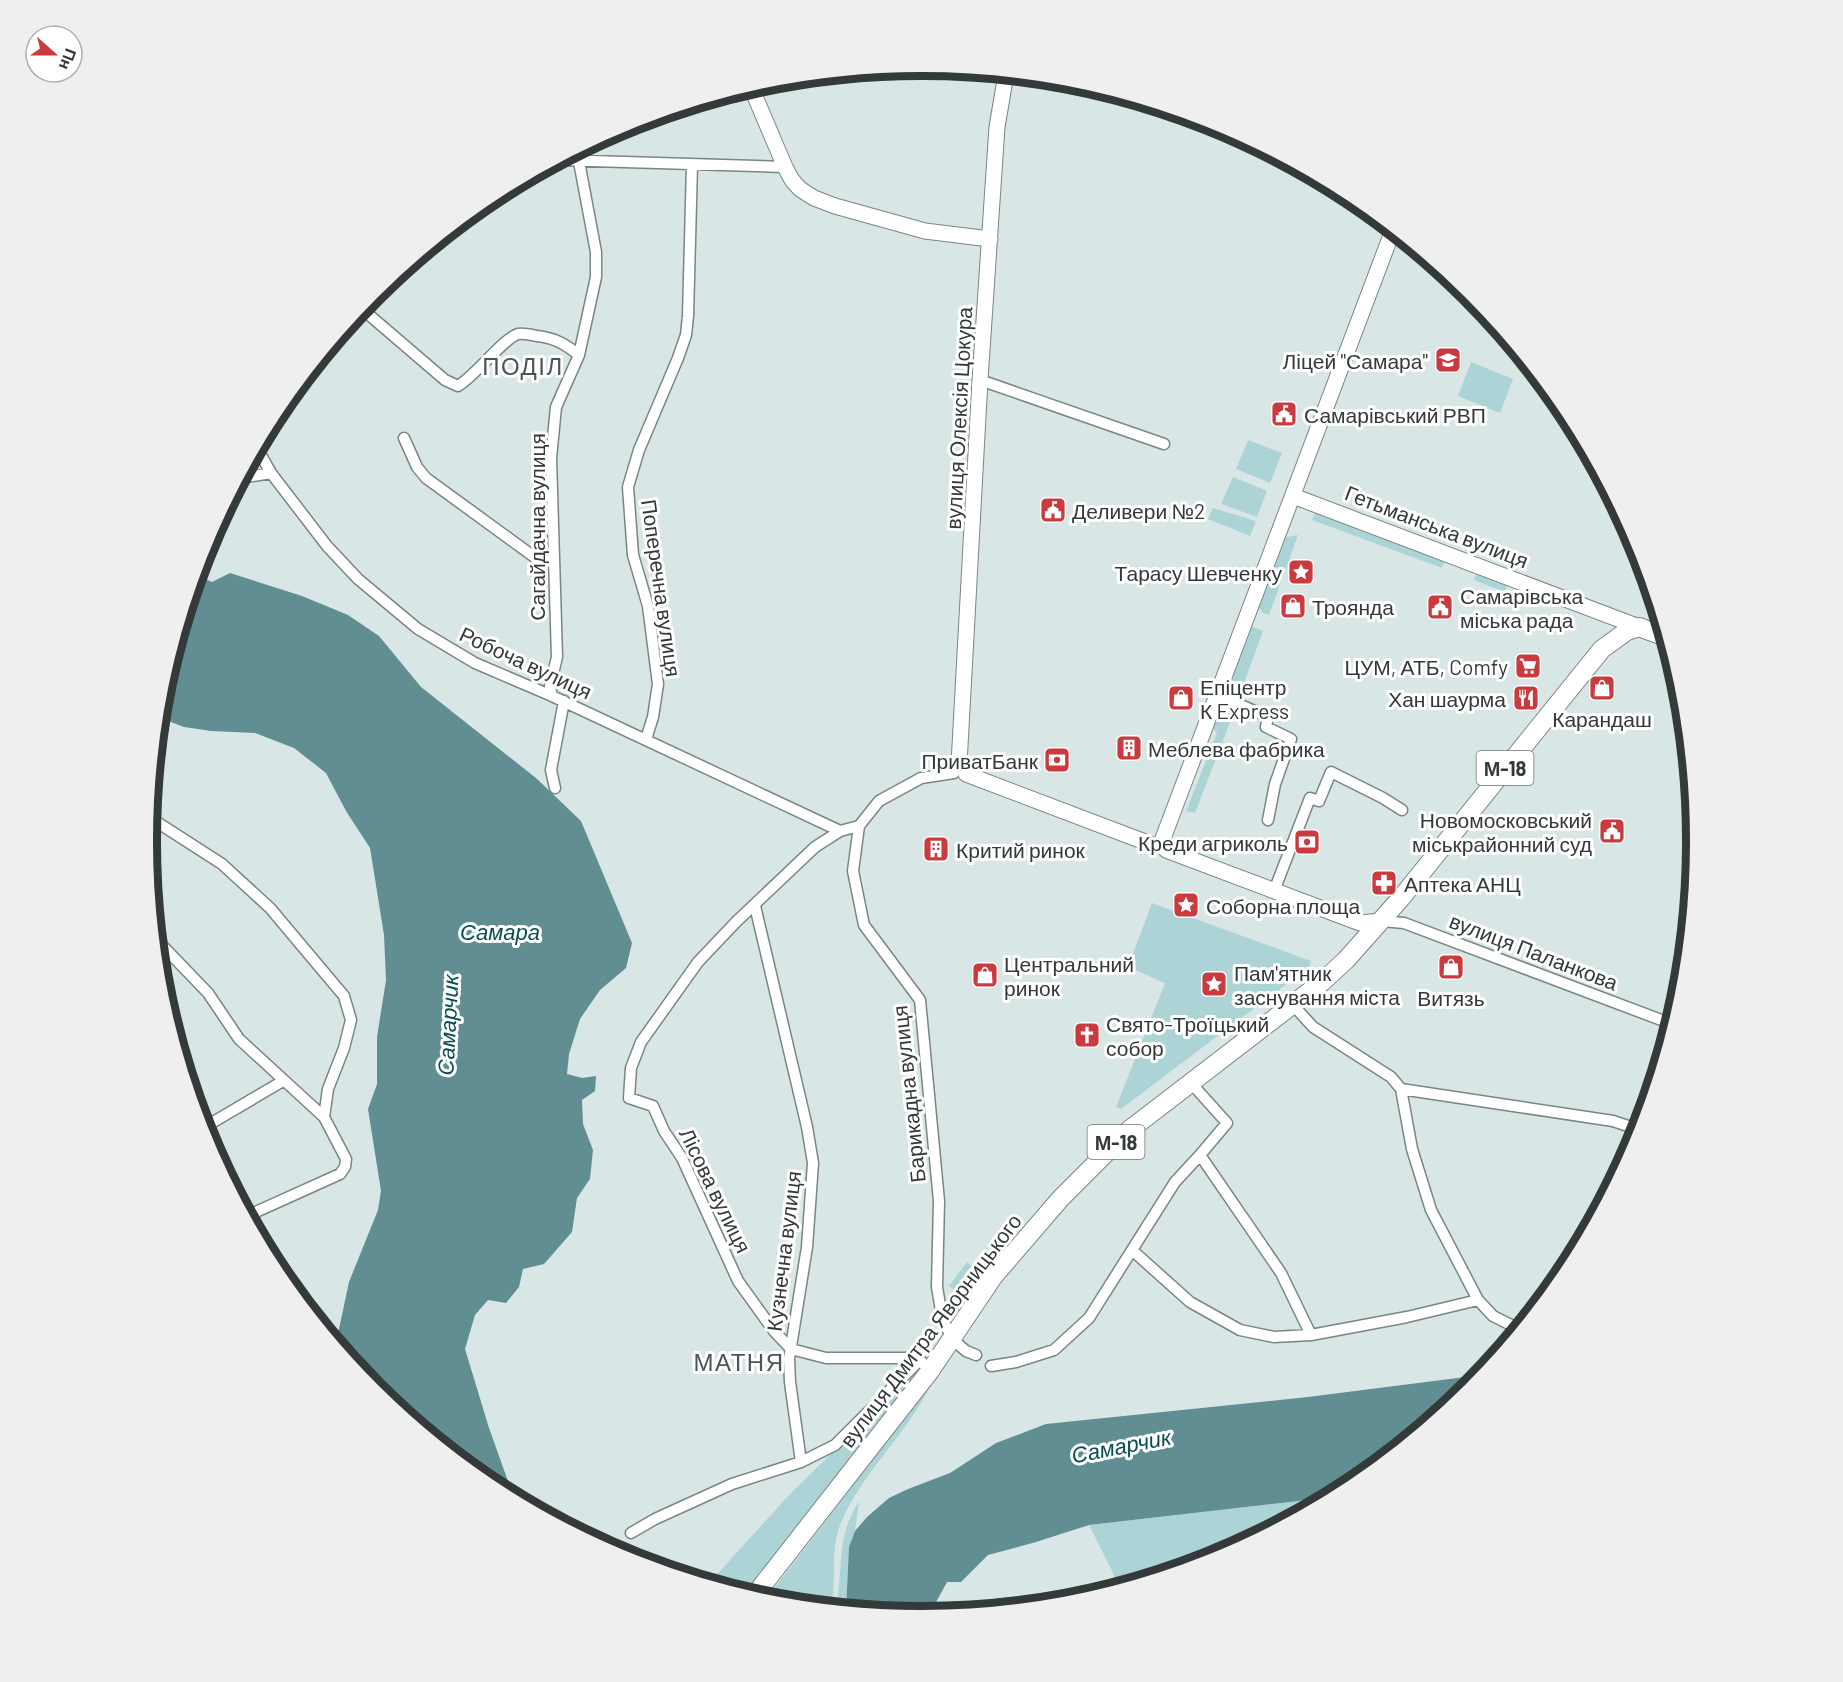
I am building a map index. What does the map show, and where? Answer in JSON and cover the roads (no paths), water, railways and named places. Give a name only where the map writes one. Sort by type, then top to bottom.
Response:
[{"type":"highway","name":"Гетьманська вулиця","points":[[1639,627],[1657,634]]},
{"type":"highway","name":"вулиця Дмитра Яворницького","points":[[760,1588],[925,1365],[952,1339],[993,1277],[1061,1198],[1128,1131],[1293,1005],[1338,967],[1381,921],[1602,649],[1627,631],[1639,627]]},
{"type":"street","name":"вулиця Олексія Цокура","points":[[960,770],[980,380],[997,127],[1005,81]]},
{"type":"street","points":[[755,95],[792,180],[800,189],[814,198],[925,231],[990,239]]},
{"type":"street","name":"Сагайдачна вулиця","points":[[552,696],[550,686],[556,657],[552,438],[556,407],[579,356],[596,277],[596,252],[579,157]]},
{"type":"street","points":[[572,161],[785,167]]},
{"type":"street","name":"Поперечна вулиця","points":[[646,739],[653,717],[658,684],[648,606],[633,555],[628,487],[639,450],[686,335],[692,165]]},
{"type":"street","points":[[1160,846],[1390,237]]},
{"type":"street","points":[[368,314],[445,380],[458,386],[471,377],[508,340],[518,334],[559,340],[579,356]]},
{"type":"street","points":[[980,380],[1164,444]]},
{"type":"street","points":[[404,438],[417,467],[426,478],[533,556],[554,563]]},
{"type":"street","name":"Робоча вулиця","points":[[261,455],[271,473],[327,546],[358,579],[418,628],[475,663],[564,701],[840,831]]},
{"type":"street","points":[[250,477],[271,473]]},
{"type":"street","name":"Гетьманська вулиця","points":[[1293,496],[1639,627]]},
{"type":"street","points":[[1218,695],[1268,717],[1266,727],[1291,739],[1275,784],[1268,820]]},
{"type":"street","points":[[555,788],[551,770],[564,701]]},
{"type":"street","points":[[755,906],[815,847],[840,831],[859,826],[879,801],[921,778],[960,770],[1360,923],[1381,921]]},
{"type":"street","points":[[1274,891],[1310,798],[1319,801],[1332,772],[1402,810]]},
{"type":"street","points":[[158,823],[222,864],[270,908],[344,996],[351,1020],[344,1048],[328,1089],[324,1117]]},
{"type":"street","name":"Барикадна вулиця","points":[[859,826],[853,871],[864,925],[920,1000],[939,1201],[938,1287],[942,1317],[952,1339]]},
{"type":"street","name":"Лісова вулиця","points":[[755,906],[736,922],[698,962],[641,1042],[631,1068],[629,1098],[653,1106],[664,1131],[682,1158],[738,1281],[774,1331],[791,1349]]},
{"type":"street","name":"Кузнечна вулиця","points":[[755,906],[807,1127],[813,1163],[807,1247],[791,1349],[790,1382],[801,1462]]},
{"type":"street","name":"вулиця Паланкова","points":[[1381,921],[1404,923],[1664,1021]]},
{"type":"street","points":[[165,949],[208,993],[238,1039],[324,1117],[346,1159],[345,1167],[340,1174],[254,1213]]},
{"type":"street","points":[[1293,1005],[1313,1027],[1391,1077],[1401,1089],[1412,1149],[1431,1210],[1478,1300],[1492,1316],[1512,1326]]},
{"type":"street","points":[[211,1123],[283,1081]]},
{"type":"street","points":[[991,1366],[1016,1362],[1054,1350],[1089,1318],[1175,1182],[1227,1123],[1191,1083]]},
{"type":"street","points":[[1401,1089],[1612,1121],[1631,1127]]},
{"type":"street","points":[[1200,1155],[1281,1273],[1311,1335]]},
{"type":"street","points":[[1133,1251],[1190,1302],[1240,1330],[1274,1337],[1311,1335],[1478,1300]]},
{"type":"street","points":[[952,1339],[966,1351],[976,1355]]},
{"type":"street","points":[[631,1533],[655,1519],[732,1484],[801,1462],[835,1445],[925,1365],[913,1358],[826,1358],[791,1349]]},
{"type":"water","name":"Самара","points":[[230,573],[302,596],[348,615],[379,636],[421,687],[536,778],[581,821],[632,943],[626,968],[600,990],[580,1019],[569,1054],[567,1074],[582,1078],[596,1076],[595,1091],[582,1100],[583,1124],[593,1150],[590,1179],[577,1198],[572,1232],[544,1264],[523,1269],[519,1287],[506,1303],[488,1300],[475,1315],[465,1349],[509,1485],[456,1448],[417,1416],[381,1382],[338,1334],[349,1282],[378,1210],[381,1191],[368,1109],[377,1084],[377,1037],[386,980],[384,935],[370,848],[346,811],[326,773],[294,748],[255,733],[211,731],[184,727],[167,721],[183,643],[198,595],[204,579],[212,582]]},
{"type":"water","name":"Самарчик","points":[[1467,1377],[1426,1416],[1387,1448],[1311,1499],[1089,1525],[988,1555],[961,1582],[947,1582],[934,1606],[846,1601],[849,1547],[855,1531],[867,1517],[889,1498],[950,1473],[996,1443],[1046,1424],[1308,1397]]},
{"type":"place","name":"Ліцей \"Самара\"","points":[[1448,360]]},
{"type":"place","name":"Самарівський РВП","points":[[1284,414]]},
{"type":"place","name":"Деливери №2","points":[[1053,510]]},
{"type":"place","name":"Тарасу Шевченку","points":[[1301,572]]},
{"type":"place","name":"Троянда","points":[[1293,606]]},
{"type":"place","name":"Самарівська міська рада","points":[[1440,607]]},
{"type":"place","name":"ЦУМ, АТБ, Comfy","points":[[1528,666]]},
{"type":"place","name":"Карандаш","points":[[1602,688]]},
{"type":"place","name":"Епіцентр К Express","points":[[1181,698]]},
{"type":"place","name":"Хан шаурма","points":[[1526,698]]},
{"type":"place","name":"Меблева фабрика","points":[[1129,748]]},
{"type":"place","name":"ПриватБанк","points":[[1057,760]]},
{"type":"place","name":"Новомосковський міськрайонний суд","points":[[1612,831]]},
{"type":"place","name":"Креди агриколь","points":[[1307,842]]},
{"type":"place","name":"Критий ринок","points":[[936,849]]},
{"type":"place","name":"Аптека АНЦ","points":[[1384,883]]},
{"type":"place","name":"Соборна площа","points":[[1186,905]]},
{"type":"place","name":"Витязь","points":[[1451,967]]},
{"type":"place","name":"Центральний ринок","points":[[985,975]]},
{"type":"place","name":"Пам'ятник заснування міста","points":[[1214,984]]},
{"type":"place","name":"Свято-Троїцький собор","points":[[1087,1035]]},
{"type":"district","name":"ПОДІЛ","points":[[523,365]]},
{"type":"district","name":"МАТНЯ","points":[[739,1361]]}]
